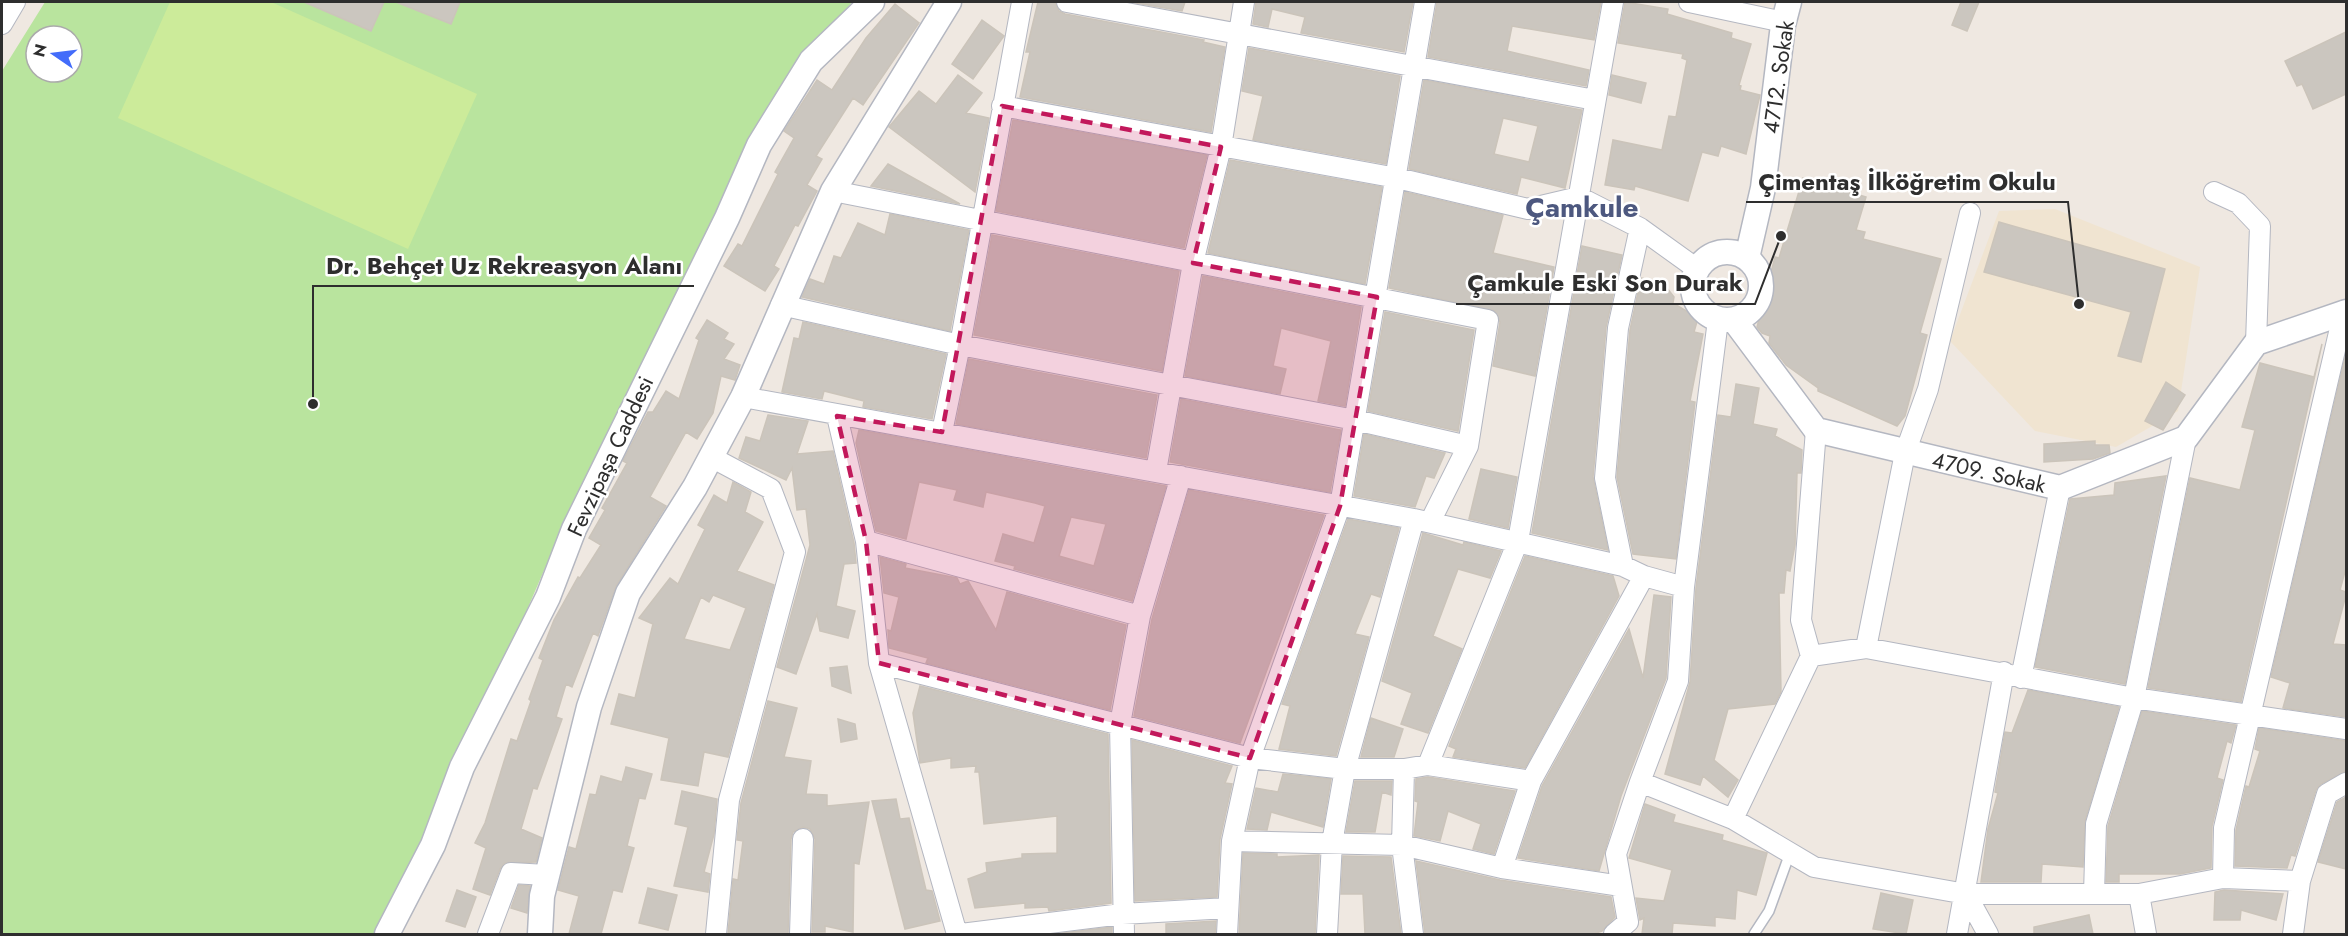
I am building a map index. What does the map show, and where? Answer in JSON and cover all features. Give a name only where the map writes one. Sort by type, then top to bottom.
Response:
[{"type":"street","points":[[2,24],[15,2]]},
{"type":"street","name":"Fevzipaşa Caddesi","points":[[387,934],[433,845],[462,768],[548,597],[574,528],[727,218],[759,145],[811,61],[872,2]]},
{"type":"street","points":[[540,934],[542,896],[589,707],[628,593],[711,457],[743,397],[781,305],[833,191],[949,2]]},
{"type":"street","points":[[942,432],[1022,2]]},
{"type":"street","points":[[1066,2],[1595,100]]},
{"type":"street","points":[[1156,471],[1193,263],[1221,147],[1244,2]]},
{"type":"street","points":[[1227,934],[1232,841],[1250,758],[1340,506],[1425,2]]},
{"type":"street","points":[[1428,765],[1518,542],[1613,2]]},
{"type":"street","points":[[1689,2],[1787,11]]},
{"type":"street","name":"4712. Sokak","points":[[1747,258],[1763,188],[1787,11]]},
{"type":"street","points":[[1002,106],[1397,178],[1528,209],[1579,197],[1640,228],[1697,269]]},
{"type":"street","points":[[833,191],[1488,320],[1468,446],[1422,521],[1345,769],[1332,843],[1328,934]]},
{"type":"street","points":[[2214,192],[2238,202],[2260,226],[2256,343]]},
{"type":"street","points":[[1866,648],[1905,453],[1928,389],[1970,213]]},
{"type":"street","points":[[1623,566],[1605,478],[1618,328],[1640,228]]},
{"type":"street","points":[[1737,253],[1747,258],[1760,276],[1759,299],[1745,316],[1726,320],[1709,316],[1695,301],[1693,280],[1697,269],[1714,254],[1737,253]]},
{"type":"street","points":[[781,305],[960,345],[1355,420],[1468,446]]},
{"type":"street","points":[[2094,894],[2096,824],[2134,698],[2186,438],[2256,343],[2345,311]]},
{"type":"street","points":[[2223,878],[2224,828],[2345,311]]},
{"type":"street","points":[[1726,320],[1816,430],[1801,620],[1811,656],[1732,819]]},
{"type":"street","points":[[1614,934],[1628,922],[1616,854],[1678,681],[1684,587],[1726,320]]},
{"type":"street","points":[[743,397],[837,416],[942,432],[1422,521],[1623,566],[1644,576],[1684,587]]},
{"type":"street","points":[[837,416],[866,541],[879,663],[959,934],[1122,914],[1228,908]]},
{"type":"street","name":"4709. Sokak","points":[[1816,430],[2060,488],[2186,438]]},
{"type":"street","points":[[711,457],[771,489],[795,552],[729,800],[716,934]]},
{"type":"street","points":[[1124,934],[1120,724],[1140,616],[1181,476]]},
{"type":"street","points":[[1958,934],[2012,675],[2060,488]]},
{"type":"street","points":[[866,541],[1140,616]]},
{"type":"street","points":[[1502,868],[1531,781],[1644,576]]},
{"type":"street","points":[[1811,656],[1866,648],[2134,698],[2346,729]]},
{"type":"street","points":[[879,663],[1250,758],[1345,769],[1404,769],[1428,765],[1531,781]]},
{"type":"street","points":[[1404,769],[1402,845],[1413,934]]},
{"type":"street","points":[[1640,782],[1732,819],[1814,867],[1966,894],[2139,894],[2223,878],[2300,881]]},
{"type":"street","points":[[2293,934],[2300,881],[2327,794],[2346,783]]},
{"type":"street","points":[[800,934],[803,839]]},
{"type":"street","points":[[1232,841],[1402,845],[1502,868],[1621,886]]},
{"type":"street","points":[[488,934],[511,873],[547,875]]},
{"type":"street","points":[[1966,894],[1988,934]]},
{"type":"street","points":[[2139,894],[2146,934]]},
{"type":"lane","points":[[1754,934],[1769,911],[1790,853]]},
{"type":"highlighted area","points":[[1002,106],[1221,147],[1193,263],[1377,297],[1340,506],[1250,758],[879,663],[866,541],[837,416],[942,432]]},
{"type":"shaded area","points":[[2055,209],[2200,267],[2178,411],[2116,447],[2035,431],[1950,341],[1999,211]]},
{"type":"green space","points":[[45,2],[852,2],[802,64],[577,494],[387,934],[2,934],[2,71],[24,36],[24,84],[84,84],[84,24],[31,24]]},
{"type":"green space","points":[[170,2],[271,2],[477,94],[408,249],[118,118]]},
{"type":"building","points":[[304,2],[384,2],[371,31]]},
{"type":"building","points":[[396,2],[460,2],[451,24]]},
{"type":"building","points":[[1038,2],[1055,2],[1059,11],[1065,14],[1204,40],[1203,42],[1225,47],[1211,132],[1020,97],[1030,52],[1026,52]]},
{"type":"building","points":[[1130,2],[1185,2],[1182,11]]},
{"type":"building","points":[[1256,2],[1413,2],[1404,52],[1301,33],[1305,17],[1272,9],[1268,27],[1253,24]]},
{"type":"building","points":[[1437,2],[1601,2],[1594,40],[1512,26],[1507,51],[1589,70],[1586,86],[1428,57]]},
{"type":"building","points":[[1625,2],[1668,9],[1667,14],[1732,33],[1731,38],[1751,44],[1739,85],[1740,90],[1760,95],[1746,154],[1721,146],[1718,156],[1702,152],[1688,201],[1635,186],[1634,190],[1605,185],[1613,140],[1662,150],[1669,116],[1676,117],[1687,60],[1682,58],[1683,54],[1618,43]]},
{"type":"building","points":[[1961,2],[1979,2],[1967,31],[1952,25]]},
{"type":"building","points":[[895,4],[919,23],[863,105],[853,98],[816,156],[822,159],[807,185],[817,191],[798,226],[795,225],[774,266],[779,269],[765,291],[724,266],[738,244],[742,246],[778,174],[775,172],[794,138],[784,131],[817,80],[832,90],[866,38]]},
{"type":"building","points":[[982,20],[1004,36],[973,79],[952,64]]},
{"type":"building","points":[[2346,32],[2346,94],[2313,109],[2302,84],[2297,86],[2285,61]]},
{"type":"building","points":[[1249,48],[1400,76],[1386,164],[1253,140],[1263,96],[1242,91]]},
{"type":"building","points":[[958,75],[982,93],[966,113],[989,118],[975,192],[889,127],[919,91],[936,104]]},
{"type":"building","points":[[1612,75],[1646,83],[1641,103],[1609,95]]},
{"type":"building","points":[[1424,80],[1582,110],[1565,188],[1521,177],[1517,194],[1409,169]],"holes":[[[1503,118],[1538,126],[1529,162],[1494,154]]]},
{"type":"building","points":[[1013,120],[1207,155],[1184,248],[996,211]]},
{"type":"building","points":[[1230,160],[1382,187],[1365,284],[1208,253]]},
{"type":"building","points":[[888,164],[960,204],[871,186]]},
{"type":"building","points":[[1803,178],[1866,197],[1856,230],[1865,232],[1863,239],[1941,259],[1920,333],[1927,335],[1905,416],[1897,426],[1818,391],[1818,388],[1786,365],[1769,343],[1770,336],[1762,333],[1757,327],[1775,257],[1779,258]]},
{"type":"building","points":[[1405,192],[1503,215],[1493,253],[1554,267],[1535,376],[1493,366],[1500,322],[1495,311],[1389,288]]},
{"type":"building","points":[[890,214],[969,230],[950,331],[802,297],[810,279],[824,284],[834,256],[841,258],[858,223],[885,235]]},
{"type":"building","points":[[1999,222],[2165,269],[2141,362],[2118,356],[2131,312],[1984,272]]},
{"type":"building","points":[[992,235],[1179,271],[1162,371],[974,335]]},
{"type":"building","points":[[1582,246],[1622,255],[1606,327],[1593,477],[1608,550],[1532,533]]},
{"type":"building","points":[[1203,276],[1361,307],[1345,406],[1318,401],[1331,341],[1281,328],[1273,366],[1286,369],[1280,394],[1185,376]]},
{"type":"building","points":[[1641,278],[1663,283],[1674,297],[1673,303],[1698,318],[1694,332],[1703,334],[1690,401],[1695,402],[1676,559],[1633,554],[1617,477],[1630,330]]},
{"type":"building","points":[[1385,312],[1474,330],[1458,431],[1368,411]]},
{"type":"building","points":[[707,320],[728,333],[724,339],[734,344],[724,359],[740,365],[735,380],[721,376],[713,413],[697,439],[686,432],[650,497],[666,506],[616,586],[598,636],[593,633],[572,687],[566,684],[556,717],[562,719],[537,789],[533,788],[521,829],[542,838],[536,862],[505,863],[500,869],[490,895],[473,889],[486,848],[475,843],[485,823],[511,739],[517,741],[543,660],[539,658],[554,620],[578,577],[580,578],[601,545],[589,538],[605,510],[602,508],[627,463],[623,461],[648,412],[653,412],[666,391],[679,399],[699,340],[696,338]]},
{"type":"building","points":[[803,322],[946,354],[932,419],[863,407],[864,401],[824,391],[822,399],[782,392],[794,338],[799,339]]},
{"type":"building","points":[[2322,344],[2241,702],[2148,688],[2190,478],[2240,490],[2255,430],[2242,427],[2260,363],[2314,377]]},
{"type":"building","points":[[2346,353],[2346,568],[2340,590],[2346,592],[2346,595],[2333,644],[2346,645],[2346,717],[2283,708],[2290,683],[2271,677]]},
{"type":"building","points":[[969,359],[1157,395],[1146,458],[956,424]]},
{"type":"building","points":[[2166,382],[2185,395],[2163,430],[2145,421]]},
{"type":"building","points":[[1736,384],[1759,388],[1753,424],[1777,429],[1775,436],[1802,450],[1801,473],[1797,473],[1795,545],[1790,571],[1786,570],[1784,593],[1779,593],[1781,692],[1775,704],[1728,709],[1714,760],[1738,780],[1728,797],[1703,776],[1700,785],[1665,774],[1690,682],[1696,588],[1718,415],[1731,417]]},
{"type":"building","points":[[1181,399],[1341,430],[1330,492],[1170,462]]},
{"type":"building","points":[[768,415],[808,421],[797,454],[833,451],[854,543],[856,563],[844,564],[836,606],[855,611],[848,638],[820,631],[817,614],[796,674],[777,667],[810,545],[806,509],[797,510],[792,468],[786,480],[739,458],[746,437],[760,441]]},
{"type":"building","points":[[859,430],[1166,486],[1132,601],[1014,569],[1015,566],[995,561],[1003,534],[1034,543],[1045,506],[1035,503],[986,492],[983,507],[954,500],[957,490],[919,482],[906,539],[876,531],[856,443]],"holes":[[[1071,517],[1106,524],[1094,566],[1059,556]]]},
{"type":"building","points":[[1364,434],[1445,453],[1434,478],[1426,476],[1415,507],[1354,496]]},
{"type":"building","points":[[2095,441],[2095,445],[2109,445],[2110,453],[2093,459],[2044,462],[2044,444]]},
{"type":"building","points":[[1481,469],[1517,477],[1508,528],[1469,519]]},
{"type":"building","points":[[2166,476],[2125,684],[2035,667],[2070,499],[2114,495],[2115,483]]},
{"type":"building","points":[[733,482],[751,492],[745,512],[763,522],[737,571],[774,585],[728,757],[704,752],[698,786],[661,780],[669,738],[611,724],[619,694],[635,698],[653,624],[639,618],[670,578],[678,584],[705,529],[698,525],[714,495],[727,503]],"holes":[[[713,595],[746,608],[730,650],[684,639],[701,597],[709,602]]]},
{"type":"building","points":[[1189,490],[1324,515],[1240,743],[1134,716],[1152,619]]},
{"type":"building","points":[[1348,519],[1399,528],[1380,597],[1371,594],[1355,634],[1369,637],[1336,756],[1279,749],[1290,706],[1282,704]]},
{"type":"building","points":[[1423,533],[1463,545],[1464,542],[1501,551],[1490,578],[1458,569],[1433,636],[1462,649],[1428,733],[1401,724],[1412,693],[1382,681]]},
{"type":"building","points":[[1525,556],[1613,576],[1619,596],[1525,768],[1453,757],[1456,749],[1449,746]]},
{"type":"building","points":[[880,557],[906,564],[905,568],[957,578],[960,584],[968,581],[996,630],[1007,592],[1126,625],[1110,710],[926,663],[928,658],[889,648],[888,630],[891,631],[899,597],[884,593]]},
{"type":"building","points":[[1654,595],[1671,597],[1666,678],[1621,796],[1599,871],[1518,858],[1542,786],[1629,629],[1643,678]]},
{"type":"building","points":[[847,666],[851,693],[832,686],[830,668]]},
{"type":"building","points":[[920,686],[1108,734],[1111,903],[1049,911],[1048,907],[1025,908],[1025,903],[975,908],[968,879],[987,872],[986,863],[1022,858],[1022,854],[1057,853],[1057,816],[984,824],[979,772],[975,772],[976,766],[951,768],[951,758],[920,763],[913,713]]},
{"type":"building","points":[[2028,690],[2119,707],[2085,821],[2083,867],[2042,864],[2041,882],[1981,882],[1988,829],[1998,793],[1995,792],[2005,732],[2012,733]]},
{"type":"building","points":[[768,701],[797,708],[784,757],[811,761],[806,794],[827,795],[827,806],[869,802],[859,864],[854,863],[853,932],[825,926],[825,932],[812,932],[815,839],[810,829],[803,827],[793,832],[791,839],[788,934],[728,934],[733,879],[738,880],[743,841],[737,840],[741,803]]},
{"type":"building","points":[[2142,711],[2236,725],[2231,743],[2227,741],[2217,778],[2223,780],[2212,826],[2211,868],[2180,874],[2119,874],[2119,882],[2106,882],[2108,826]]},
{"type":"building","points":[[1371,718],[1403,729],[1394,757],[1361,757]]},
{"type":"building","points":[[838,719],[855,724],[857,739],[841,742]]},
{"type":"building","points":[[2259,728],[2346,741],[2346,771],[2321,784],[2316,790],[2295,856],[2291,855],[2287,868],[2235,866],[2236,830],[2246,786],[2249,787],[2260,751],[2255,749]]},
{"type":"building","points":[[1132,740],[1232,766],[1225,783],[1232,784],[1220,839],[1217,897],[1135,901]]},
{"type":"building","points":[[626,767],[652,774],[645,799],[639,798],[627,846],[634,848],[622,892],[613,890],[601,934],[569,934],[579,896],[558,890],[569,847],[576,849],[590,794],[596,795],[601,776],[622,782]]},
{"type":"building","points":[[1283,774],[1331,779],[1323,827],[1271,812],[1267,830],[1247,829],[1256,788],[1278,792]]},
{"type":"building","points":[[1428,777],[1515,791],[1494,854],[1473,849],[1481,824],[1448,811],[1440,841],[1414,836],[1418,802],[1415,801],[1416,779]]},
{"type":"building","points":[[1355,781],[1392,781],[1391,795],[1382,792],[1375,832],[1346,832]]},
{"type":"building","points":[[682,791],[717,799],[714,834],[704,872],[710,874],[708,892],[674,886],[688,827],[675,824]]},
{"type":"building","points":[[2346,797],[2346,869],[2318,862],[2337,802]]},
{"type":"building","points":[[896,799],[900,819],[909,818],[926,890],[932,891],[940,921],[905,929],[872,801]]},
{"type":"building","points":[[1645,804],[1675,815],[1673,822],[1723,835],[1722,840],[1767,853],[1756,895],[1737,890],[1735,919],[1715,917],[1715,926],[1673,923],[1672,934],[1642,934],[1644,918],[1640,920],[1636,898],[1664,901],[1672,870],[1629,858]]},
{"type":"building","points":[[1243,853],[1277,854],[1277,857],[1319,855],[1315,934],[1239,934]]},
{"type":"building","points":[[1343,856],[1391,857],[1401,934],[1365,934],[1363,894],[1341,894]]},
{"type":"building","points":[[1416,861],[1500,880],[1611,897],[1615,917],[1602,931],[1593,934],[1425,934]]},
{"type":"building","points":[[519,885],[530,886],[527,913],[511,908]]},
{"type":"building","points":[[648,888],[677,895],[668,930],[639,923]]},
{"type":"building","points":[[457,890],[476,897],[465,927],[446,921]]},
{"type":"building","points":[[2224,890],[2283,894],[2276,920],[2241,910],[2240,920],[2214,920],[2215,892]]},
{"type":"building","points":[[1881,893],[1913,900],[1906,934],[1873,929]]},
{"type":"building","points":[[2089,915],[2093,934],[2034,934],[2034,927]]},
{"type":"building","points":[[1216,921],[1215,934],[1166,934],[1166,924]]},
{"type":"building","points":[[1112,927],[1112,934],[1054,934]]},
{"type":"place","name":"Çamkule Eski Son Durak","points":[[1781,236]]},
{"type":"place","name":"Çimentaş İlköğretim Okulu","points":[[2079,304]]},
{"type":"place","name":"Dr. Behçet Uz Rekreasyon Alanı","points":[[313,404]]},
{"type":"district","name":"Çamkule","points":[[1582,207]]}]
